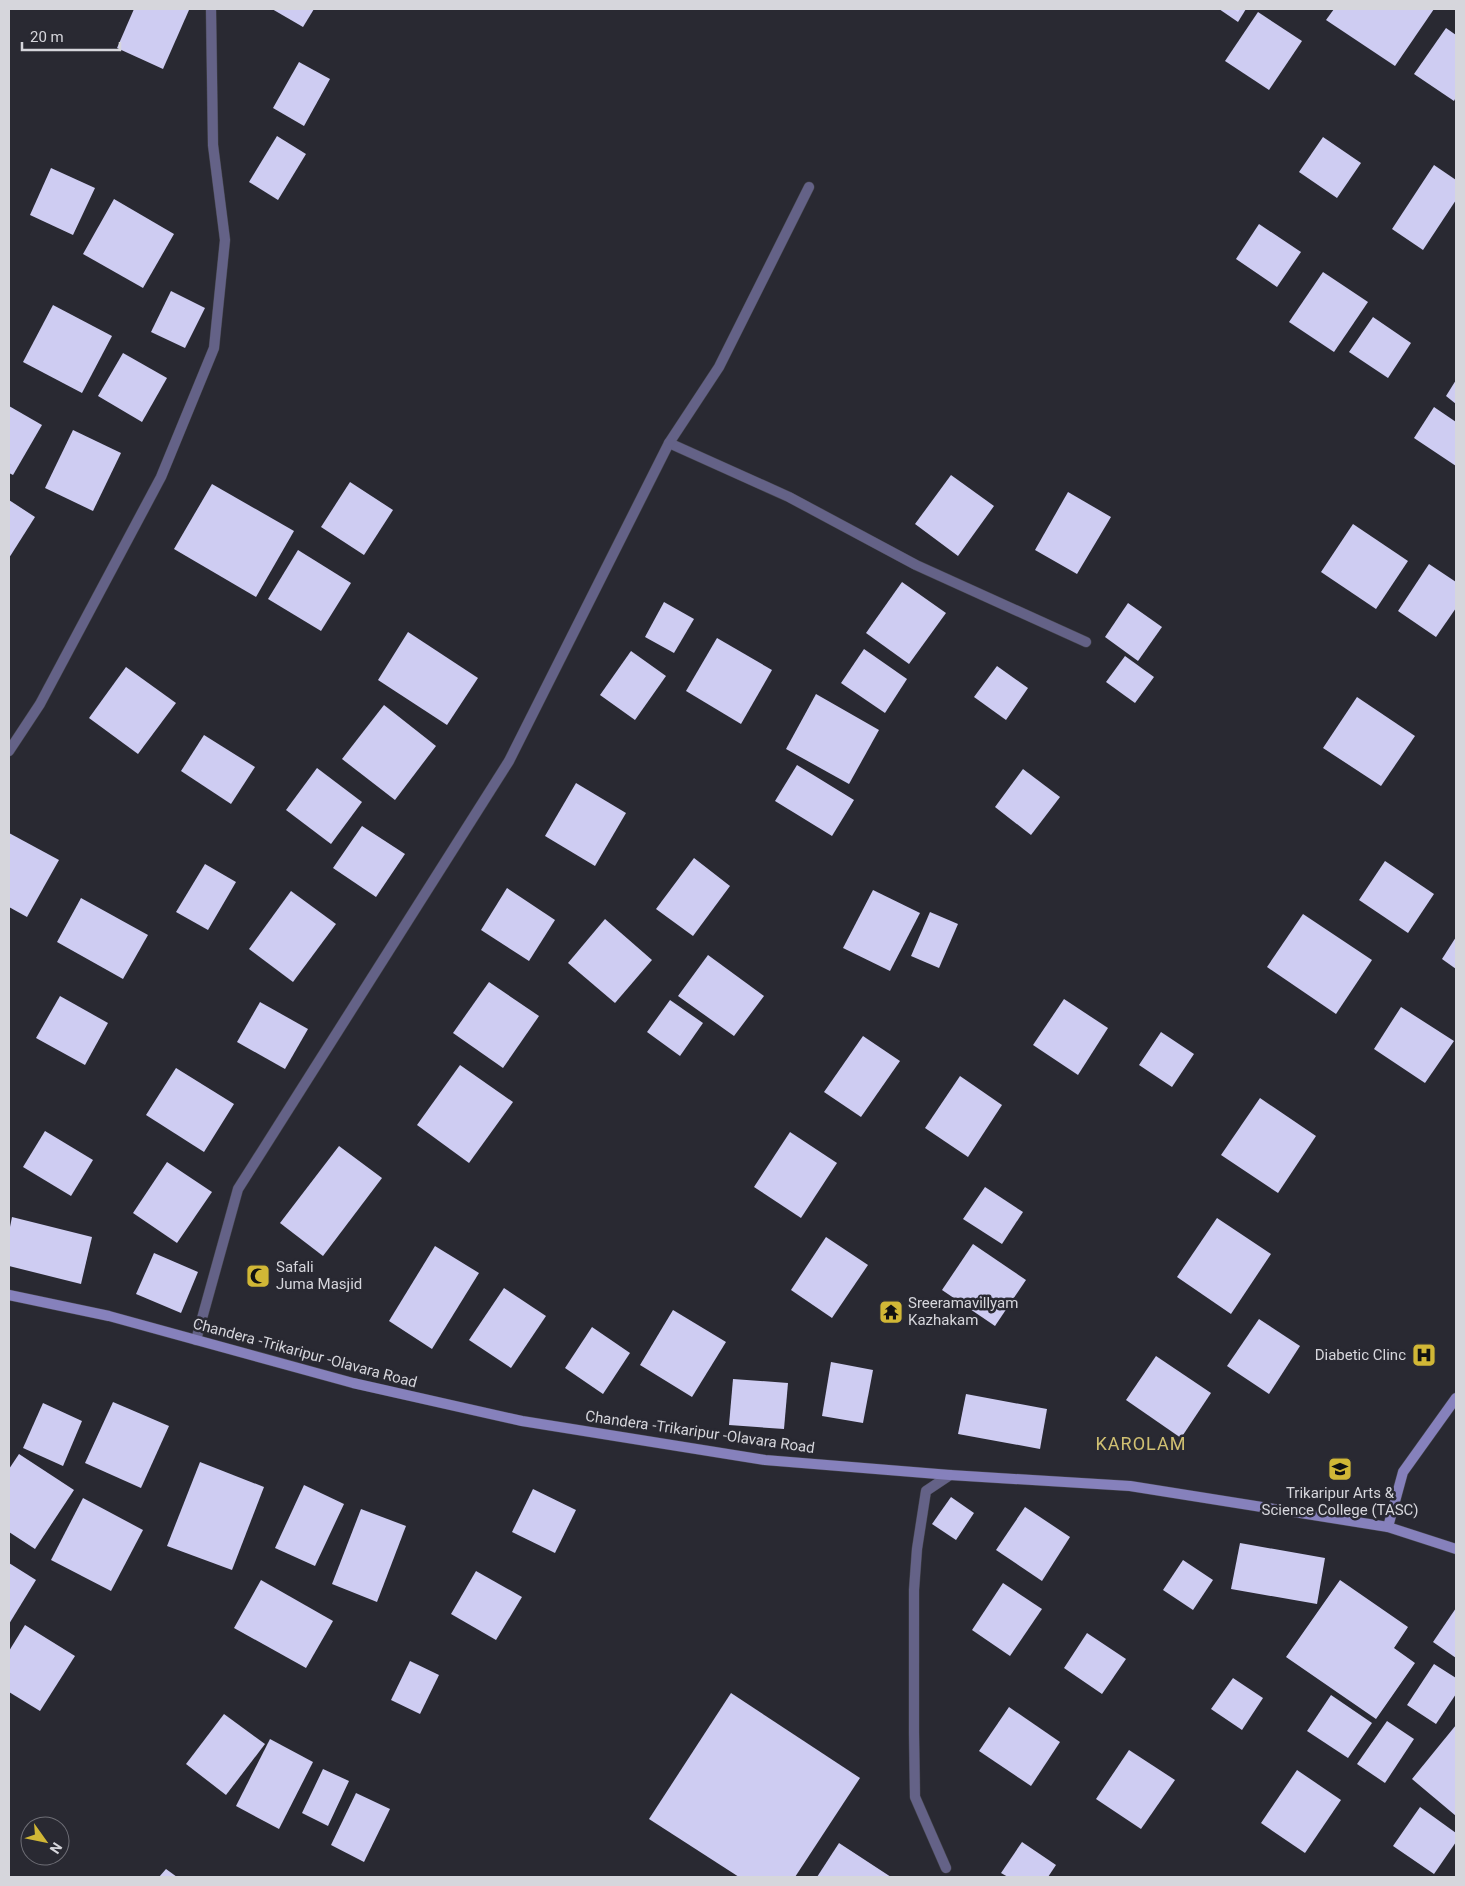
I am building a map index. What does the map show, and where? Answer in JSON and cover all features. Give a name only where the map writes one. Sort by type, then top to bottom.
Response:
[{"type":"main road","name":"Chandera -Trikaripur -Olavara Road","points":[[9,1295],[109,1316],[353,1383],[522,1421],[765,1460],[950,1475],[1130,1486],[1388,1527],[1456,1549]]},
{"type":"main road","points":[[1388,1527],[1402,1472],[1456,1398]]},
{"type":"street","points":[[9,751],[40,704],[161,477],[214,348],[225,240],[213,145],[210,9]]},
{"type":"street","points":[[196,1340],[238,1189],[509,761],[669,443],[719,367],[809,187]]},
{"type":"street","points":[[669,443],[788,497],[916,565],[1086,642]]},
{"type":"street","points":[[946,1868],[915,1797],[914,1600],[917,1549],[926,1491],[950,1475]]},
{"type":"building","points":[[134,9],[189,10],[163,69],[117,48]]},
{"type":"building","points":[[272,9],[314,9],[303,27]]},
{"type":"building","points":[[1219,9],[1246,9],[1238,22]]},
{"type":"building","points":[[1334,9],[1434,9],[1395,66],[1326,20]]},
{"type":"building","points":[[1258,12],[1302,41],[1269,90],[1225,61]]},
{"type":"building","points":[[1446,28],[1456,35],[1456,97],[1454,101],[1414,74]]},
{"type":"building","points":[[299,62],[330,79],[304,126],[273,108]]},
{"type":"building","points":[[277,136],[306,154],[278,200],[249,182]]},
{"type":"building","points":[[1323,137],[1361,163],[1337,198],[1299,172]]},
{"type":"building","points":[[1434,165],[1456,180],[1456,200],[1423,250],[1392,229]]},
{"type":"building","points":[[51,168],[95,188],[73,235],[30,215]]},
{"type":"building","points":[[114,199],[174,234],[143,288],[83,254]]},
{"type":"building","points":[[1259,224],[1301,252],[1277,287],[1236,259]]},
{"type":"building","points":[[1323,272],[1368,302],[1334,352],[1289,322]]},
{"type":"building","points":[[171,291],[205,308],[185,348],[151,332]]},
{"type":"building","points":[[53,305],[112,336],[82,393],[23,362]]},
{"type":"building","points":[[1373,317],[1411,343],[1388,378],[1349,352]]},
{"type":"building","points":[[123,353],[167,378],[142,422],[98,396]]},
{"type":"building","points":[[1456,380],[1456,404],[1446,396]]},
{"type":"building","points":[[9,406],[42,425],[13,475],[9,473]]},
{"type":"building","points":[[1434,407],[1456,422],[1456,466],[1414,438]]},
{"type":"building","points":[[73,430],[121,453],[93,511],[45,488]]},
{"type":"building","points":[[951,475],[994,506],[958,556],[915,524]]},
{"type":"building","points":[[350,482],[393,510],[364,555],[321,527]]},
{"type":"building","points":[[212,484],[294,531],[256,597],[174,549]]},
{"type":"building","points":[[1068,492],[1111,517],[1077,574],[1035,550]]},
{"type":"building","points":[[9,500],[35,517],[9,558]]},
{"type":"building","points":[[1353,524],[1408,561],[1376,609],[1321,572]]},
{"type":"building","points":[[298,550],[351,583],[321,631],[268,599]]},
{"type":"building","points":[[1429,564],[1456,582],[1456,608],[1436,637],[1398,611]]},
{"type":"building","points":[[902,582],[946,613],[909,664],[866,633]]},
{"type":"building","points":[[664,602],[694,619],[674,653],[645,637]]},
{"type":"building","points":[[1128,603],[1162,627],[1138,661],[1105,637]]},
{"type":"building","points":[[408,632],[478,678],[447,725],[378,680]]},
{"type":"building","points":[[717,638],[772,670],[741,724],[686,691]]},
{"type":"building","points":[[864,649],[907,679],[885,713],[841,683]]},
{"type":"building","points":[[631,651],[666,676],[635,720],[600,695]]},
{"type":"building","points":[[1125,656],[1154,677],[1135,703],[1106,682]]},
{"type":"building","points":[[997,666],[1028,688],[1006,720],[974,697]]},
{"type":"building","points":[[126,667],[176,703],[138,754],[89,718]]},
{"type":"building","points":[[816,694],[879,730],[849,784],[786,749]]},
{"type":"building","points":[[1357,697],[1415,736],[1381,786],[1323,748]]},
{"type":"building","points":[[384,705],[436,746],[395,800],[342,759]]},
{"type":"building","points":[[204,735],[255,767],[231,804],[181,771]]},
{"type":"building","points":[[797,765],[854,800],[832,836],[775,801]]},
{"type":"building","points":[[317,768],[362,802],[331,844],[286,810]]},
{"type":"building","points":[[1023,769],[1060,797],[1031,835],[995,807]]},
{"type":"building","points":[[576,783],[626,813],[595,866],[545,836]]},
{"type":"building","points":[[362,826],[405,854],[376,897],[333,868]]},
{"type":"building","points":[[9,833],[59,860],[27,917],[9,907]]},
{"type":"building","points":[[694,858],[730,886],[693,936],[656,909]]},
{"type":"building","points":[[1385,861],[1434,894],[1408,933],[1359,900]]},
{"type":"building","points":[[205,864],[236,882],[208,930],[176,912]]},
{"type":"building","points":[[507,888],[555,920],[529,961],[481,930]]},
{"type":"building","points":[[873,890],[920,913],[890,971],[843,948]]},
{"type":"building","points":[[291,891],[336,924],[293,982],[249,949]]},
{"type":"building","points":[[81,898],[148,935],[123,979],[57,942]]},
{"type":"building","points":[[930,912],[958,924],[939,968],[911,956]]},
{"type":"building","points":[[1303,914],[1372,960],[1336,1014],[1267,967]]},
{"type":"building","points":[[605,919],[652,960],[615,1003],[568,963]]},
{"type":"building","points":[[1456,937],[1456,969],[1442,959]]},
{"type":"building","points":[[708,955],[764,996],[734,1036],[678,996]]},
{"type":"building","points":[[489,982],[539,1016],[503,1068],[453,1033]]},
{"type":"building","points":[[60,996],[108,1023],[85,1065],[36,1038]]},
{"type":"building","points":[[1064,999],[1108,1028],[1078,1075],[1033,1045]]},
{"type":"building","points":[[670,1000],[703,1023],[680,1056],[647,1032]]},
{"type":"building","points":[[260,1002],[308,1029],[285,1069],[237,1042]]},
{"type":"building","points":[[1401,1007],[1454,1041],[1425,1083],[1374,1049]]},
{"type":"building","points":[[1161,1032],[1194,1054],[1172,1087],[1139,1065]]},
{"type":"building","points":[[863,1036],[900,1061],[861,1117],[824,1092]]},
{"type":"building","points":[[460,1065],[513,1102],[469,1163],[417,1125]]},
{"type":"building","points":[[176,1068],[234,1104],[204,1152],[146,1115]]},
{"type":"building","points":[[960,1076],[1002,1105],[968,1157],[925,1128]]},
{"type":"building","points":[[1260,1098],[1316,1136],[1278,1193],[1221,1155]]},
{"type":"building","points":[[45,1131],[93,1160],[71,1196],[23,1167]]},
{"type":"building","points":[[790,1132],[837,1163],[801,1218],[754,1187]]},
{"type":"building","points":[[339,1146],[382,1178],[323,1256],[280,1223]]},
{"type":"building","points":[[167,1162],[212,1192],[177,1243],[133,1213]]},
{"type":"building","points":[[985,1187],[1023,1212],[1002,1244],[963,1219]]},
{"type":"building","points":[[12,1217],[92,1237],[81,1284],[9,1266],[9,1232]]},
{"type":"building","points":[[1217,1218],[1271,1254],[1231,1314],[1177,1277]]},
{"type":"building","points":[[826,1237],[868,1265],[832,1318],[791,1290]]},
{"type":"building","points":[[973,1244],[1026,1280],[995,1326],[942,1290]]},
{"type":"building","points":[[435,1246],[479,1273],[432,1349],[389,1321]]},
{"type":"building","points":[[154,1253],[198,1272],[181,1313],[136,1294]]},
{"type":"building","points":[[504,1288],[546,1316],[511,1368],[469,1340]]},
{"type":"building","points":[[673,1310],[726,1342],[692,1397],[640,1365]]},
{"type":"building","points":[[1259,1319],[1300,1346],[1269,1394],[1227,1366]]},
{"type":"building","points":[[592,1327],[630,1353],[603,1394],[565,1368]]},
{"type":"building","points":[[1156,1356],[1211,1393],[1181,1438],[1126,1400]]},
{"type":"building","points":[[831,1362],[873,1370],[863,1423],[822,1416]]},
{"type":"building","points":[[733,1379],[788,1383],[784,1429],[729,1425]]},
{"type":"building","points":[[966,1394],[1047,1409],[1040,1449],[958,1434]]},
{"type":"building","points":[[113,1402],[169,1426],[141,1488],[85,1463]]},
{"type":"building","points":[[43,1403],[82,1421],[63,1466],[23,1448]]},
{"type":"building","points":[[19,1454],[74,1490],[35,1549],[9,1532],[9,1469]]},
{"type":"building","points":[[200,1462],[264,1487],[232,1570],[167,1546]]},
{"type":"building","points":[[304,1485],[344,1504],[315,1566],[275,1548]]},
{"type":"building","points":[[533,1489],[576,1510],[555,1553],[512,1532]]},
{"type":"building","points":[[951,1497],[974,1513],[956,1540],[932,1524]]},
{"type":"building","points":[[83,1498],[143,1530],[111,1591],[51,1560]]},
{"type":"building","points":[[1025,1507],[1070,1537],[1042,1581],[996,1550]]},
{"type":"building","points":[[361,1509],[406,1526],[377,1602],[332,1584]]},
{"type":"building","points":[[1240,1543],[1325,1558],[1317,1604],[1231,1589]]},
{"type":"building","points":[[1183,1560],[1213,1580],[1193,1610],[1163,1590]]},
{"type":"building","points":[[9,1563],[36,1580],[9,1624]]},
{"type":"building","points":[[476,1571],[522,1597],[496,1640],[451,1614]]},
{"type":"building","points":[[261,1580],[333,1621],[306,1668],[234,1628]]},
{"type":"building","points":[[1340,1580],[1408,1627],[1394,1648],[1415,1663],[1376,1719],[1286,1657]]},
{"type":"building","points":[[1003,1583],[1042,1609],[1010,1656],[972,1630]]},
{"type":"building","points":[[1456,1608],[1456,1658],[1433,1642]]},
{"type":"building","points":[[25,1625],[75,1656],[40,1711],[9,1692],[9,1651]]},
{"type":"building","points":[[1087,1633],[1126,1659],[1102,1694],[1064,1668]]},
{"type":"building","points":[[410,1661],[439,1675],[420,1714],[391,1700]]},
{"type":"building","points":[[1434,1664],[1456,1678],[1456,1694],[1436,1724],[1407,1705]]},
{"type":"building","points":[[1233,1678],[1263,1698],[1242,1730],[1211,1709]]},
{"type":"building","points":[[731,1693],[860,1778],[795,1877],[739,1877],[649,1819]]},
{"type":"building","points":[[1331,1695],[1372,1723],[1348,1758],[1307,1731]]},
{"type":"building","points":[[1009,1707],[1060,1742],[1031,1786],[979,1751]]},
{"type":"building","points":[[224,1714],[265,1744],[226,1795],[186,1764]]},
{"type":"building","points":[[1387,1721],[1414,1739],[1385,1783],[1357,1764]]},
{"type":"building","points":[[1456,1725],[1456,1816],[1412,1779]]},
{"type":"building","points":[[270,1739],[313,1762],[279,1829],[236,1806]]},
{"type":"building","points":[[1129,1750],[1175,1780],[1141,1829],[1096,1799]]},
{"type":"building","points":[[323,1769],[349,1781],[328,1826],[302,1813]]},
{"type":"building","points":[[1297,1770],[1341,1800],[1305,1853],[1261,1823]]},
{"type":"building","points":[[356,1793],[390,1809],[364,1862],[331,1845]]},
{"type":"building","points":[[1420,1807],[1456,1833],[1456,1842],[1434,1874],[1393,1846]]},
{"type":"building","points":[[1022,1842],[1056,1865],[1048,1877],[1008,1877],[1001,1873]]},
{"type":"building","points":[[839,1843],[891,1877],[817,1877]]},
{"type":"building","points":[[166,1869],[177,1877],[159,1877]]},
{"type":"place","name":"Safali Juma Masjid","points":[[258,1276]]},
{"type":"place","name":"Sreeramavillyam Kazhakam","points":[[891,1312]]},
{"type":"place","name":"Diabetic Clinc","points":[[1424,1355]]},
{"type":"place","name":"Trikaripur Arts & Science College (TASC)","points":[[1340,1469]]},
{"type":"district","name":"KAROLAM","points":[[1141,1444]]}]
